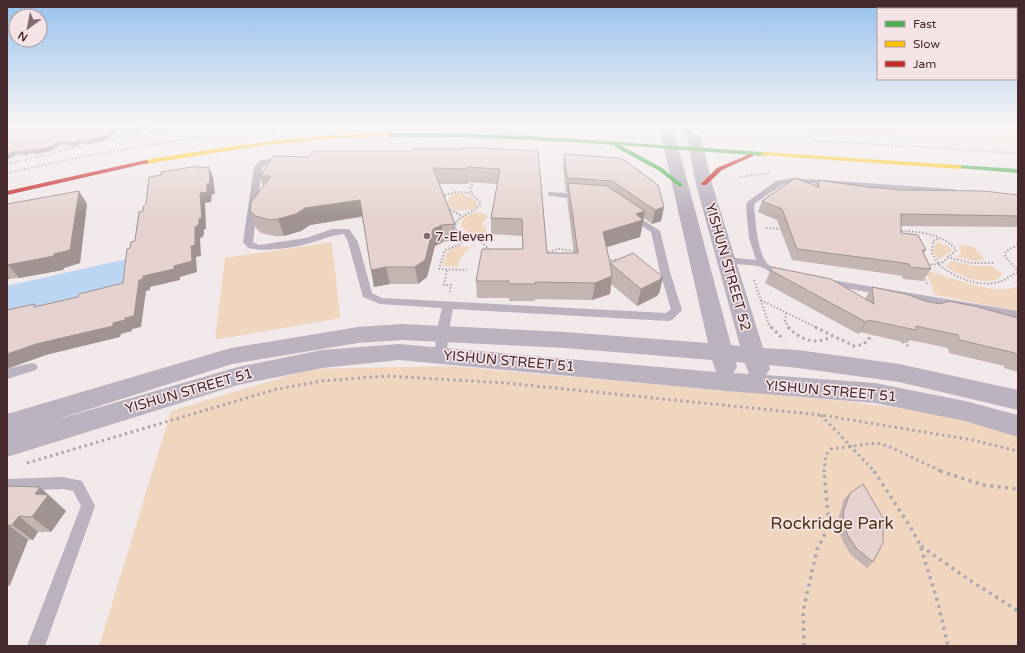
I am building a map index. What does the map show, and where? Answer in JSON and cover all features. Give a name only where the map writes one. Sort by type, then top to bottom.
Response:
[{"type":"main road","points":[[7,193],[88,173],[182,155]]},
{"type":"main road","points":[[634,155],[660,169],[680,185]]},
{"type":"main road","points":[[704,184],[712,173],[728,164],[750,155]]},
{"type":"main road","points":[[777,155],[1018,171]]},
{"type":"street","name":"YISHUN STREET 52","points":[[675,155],[680,185],[723,353],[728,382]]},
{"type":"street","name":"YISHUN STREET 52","points":[[700,155],[704,184],[754,356],[764,385]]},
{"type":"street","name":"YISHUN STREET 51","points":[[7,425],[231,356],[358,335],[402,332],[442,345],[568,367],[728,382],[875,393],[965,411],[1018,426]]},
{"type":"street","name":"YISHUN STREET 51","points":[[7,446],[238,376],[322,359],[399,352],[442,345],[565,340],[798,359],[899,372],[1018,400]]},
{"type":"street","points":[[565,340],[568,367]]},
{"type":"lane","points":[[289,159],[264,162],[258,167],[248,242],[251,246],[259,248],[301,242],[332,232],[346,231],[354,242],[367,295],[380,301],[668,317],[677,310],[665,272],[655,231],[625,211]]},
{"type":"lane","points":[[794,276],[770,270],[763,264],[759,256],[750,207],[751,202],[784,181],[965,192]]},
{"type":"lane","points":[[552,194],[591,197]]},
{"type":"lane","points":[[727,260],[763,264]]},
{"type":"lane","points":[[816,280],[1018,315]]},
{"type":"lane","points":[[442,345],[448,305]]},
{"type":"lane","points":[[7,374],[32,367]]},
{"type":"lane","points":[[7,485],[63,483],[77,486],[88,506],[36,646]]},
{"type":"path","points":[[7,164],[43,155]]},
{"type":"path","points":[[471,193],[471,186],[478,175]]},
{"type":"path","points":[[437,196],[444,196],[456,192],[471,193],[478,199],[480,205],[475,211],[462,216],[457,220],[456,227],[458,232],[478,239],[497,254]]},
{"type":"path","points":[[444,203],[449,210],[462,216]]},
{"type":"path","points":[[753,228],[783,229]]},
{"type":"path","points":[[895,231],[910,230],[941,239],[950,243],[956,250],[943,262],[925,265]]},
{"type":"path","points":[[466,236],[459,245],[446,250],[443,254],[439,269],[467,270]]},
{"type":"path","points":[[941,239],[935,239],[931,244],[931,256],[938,264],[954,274],[979,282],[999,282],[1018,271],[1005,256],[1006,251],[1018,245]]},
{"type":"path","points":[[544,254],[559,249],[579,252]]},
{"type":"path","points":[[947,257],[971,263],[994,263]]},
{"type":"path","points":[[605,260],[625,260]]},
{"type":"path","points":[[748,263],[769,324],[789,344]]},
{"type":"path","points":[[447,270],[444,285],[451,285],[448,305]]},
{"type":"path","points":[[760,300],[850,345],[862,345],[874,333],[878,332]]},
{"type":"path","points":[[786,313],[784,318],[785,324],[794,333],[801,337],[823,341],[832,336]]},
{"type":"path","points":[[897,336],[908,346]]},
{"type":"path","points":[[20,465],[62,454],[277,389],[322,381],[386,376],[506,383],[821,415],[973,440],[1018,452]]},
{"type":"path","points":[[821,415],[874,470],[911,528],[920,545],[938,604],[948,646]]},
{"type":"path","points":[[804,646],[803,611],[817,550],[829,526],[824,472],[826,455],[831,448],[876,443],[888,446],[958,479],[1001,489],[1018,489]]},
{"type":"path","points":[[920,545],[968,579],[1018,611]]},
{"type":"green space","points":[[457,193],[472,197],[477,202],[477,207],[462,210],[450,208],[448,201],[452,195]]},
{"type":"green space","points":[[475,212],[483,213],[488,216],[482,224],[487,229],[485,234],[471,234],[461,225],[463,218]]},
{"type":"green space","points":[[332,242],[340,318],[215,340],[225,258]]},
{"type":"green space","points":[[937,242],[949,246],[952,251],[938,260],[934,251]]},
{"type":"green space","points":[[959,244],[974,247],[985,260],[974,261],[956,257],[961,254]]},
{"type":"green space","points":[[460,246],[470,247],[459,260],[458,267],[442,266],[448,252],[452,248]]},
{"type":"green space","points":[[952,261],[974,266],[991,266],[1003,274],[996,280],[976,280],[962,276],[946,266]]},
{"type":"green space","points":[[926,271],[987,288],[1010,289],[1018,285],[1018,311],[935,295]]},
{"type":"green space","name":"Rockridge Park","points":[[449,366],[843,401],[931,412],[1018,432],[1018,646],[99,646],[171,411],[310,369]]},
{"type":"water","points":[[131,258],[130,287],[7,316],[7,286]]},
{"type":"building","points":[[310,155],[538,155],[547,253],[578,253],[568,183],[607,186],[645,211],[636,214],[643,220],[603,232],[612,276],[595,283],[535,282],[536,284],[509,284],[509,281],[476,281],[482,249],[523,249],[522,219],[491,218],[500,169],[467,167],[467,169],[433,168],[455,224],[442,225],[433,229],[425,260],[415,267],[386,267],[371,270],[360,200],[305,208],[296,214],[270,220],[255,216],[250,211],[251,202],[271,176],[260,176],[273,156],[309,157]]},
{"type":"building","points":[[564,155],[623,159],[658,185],[664,207],[655,210],[612,181],[567,178]]},
{"type":"building","points":[[198,166],[198,168],[209,167],[210,184],[207,184],[207,192],[200,193],[202,218],[199,219],[198,226],[195,227],[195,245],[191,246],[192,261],[174,266],[174,269],[143,276],[143,279],[139,280],[134,316],[113,323],[113,326],[36,344],[7,354],[7,310],[35,304],[34,307],[78,297],[79,294],[123,283],[127,249],[130,248],[131,242],[135,241],[139,212],[143,211],[143,207],[146,204],[149,177],[161,175],[161,172]]},
{"type":"building","points":[[795,178],[819,187],[818,180],[898,190],[984,191],[1018,195],[1018,216],[901,214],[901,233],[918,235],[926,250],[922,250],[931,269],[910,267],[909,264],[897,262],[797,249],[782,209],[762,201]]},
{"type":"building","points":[[79,191],[70,250],[54,254],[54,256],[7,265],[7,204]]},
{"type":"building","points":[[633,253],[663,277],[641,289],[610,263]]},
{"type":"building","points":[[772,267],[831,279],[874,304],[872,287],[906,294],[925,301],[940,304],[949,301],[1018,318],[1018,356],[1015,353],[960,340],[958,335],[916,326],[916,330],[868,320],[866,322],[770,270]]},
{"type":"building","points":[[863,484],[883,518],[883,543],[873,562],[857,549],[848,536],[843,521],[844,510],[850,493]]},
{"type":"building","points":[[7,486],[40,487],[35,494],[48,495],[32,517],[19,516],[12,525],[7,526]]},
{"type":"traffic: fast","points":[[635,155],[660,169],[680,185]]},
{"type":"traffic: fast","points":[[959,167],[1018,171]]},
{"type":"traffic: slow","points":[[146,162],[185,155]]},
{"type":"traffic: slow","points":[[785,155],[959,167]]},
{"type":"traffic: jam","points":[[704,184],[719,169],[751,155]]},
{"type":"traffic: jam","points":[[7,193],[146,162]]},
{"type":"place","name":"7-Eleven","points":[[427,236]]}]
